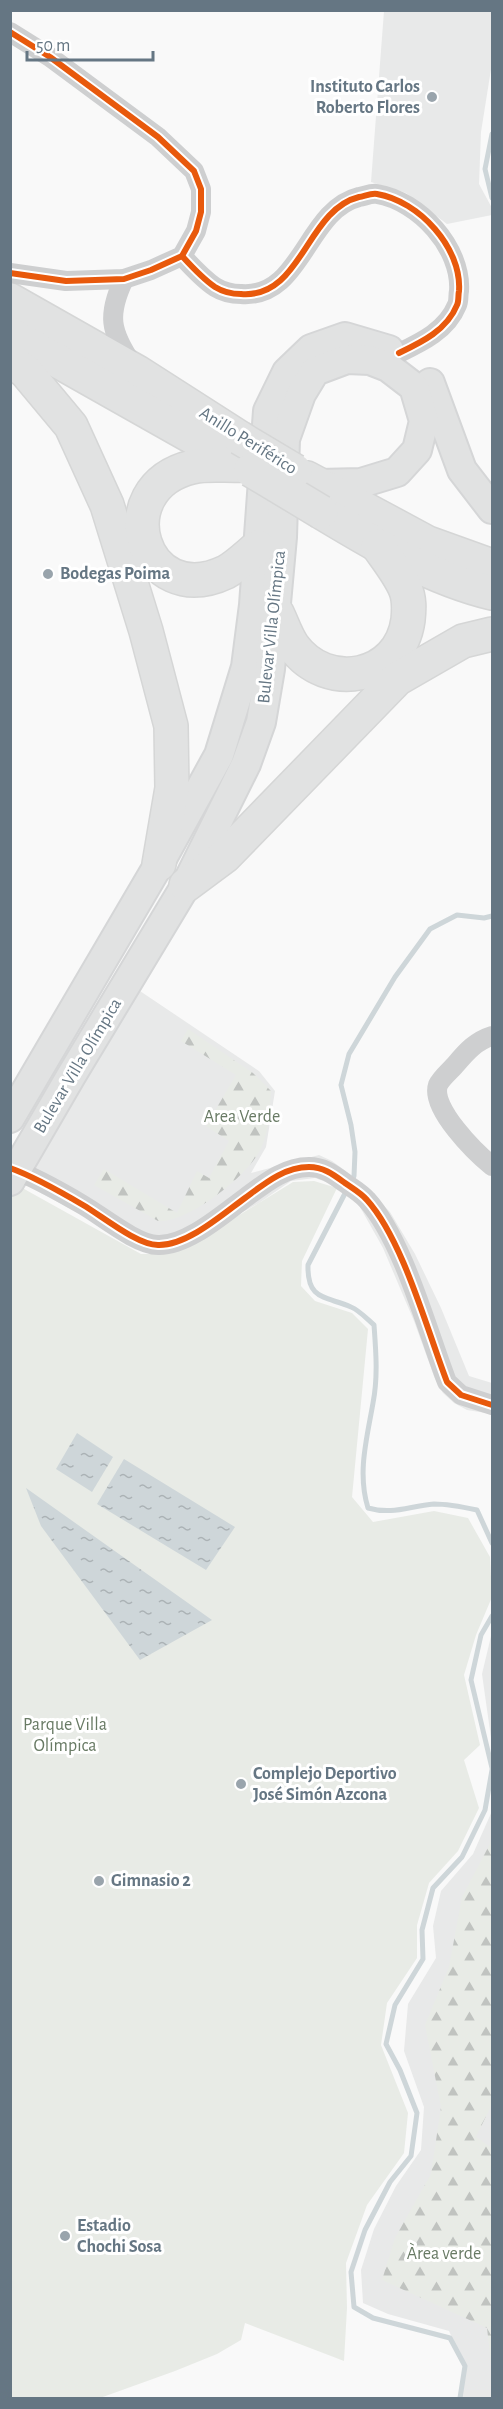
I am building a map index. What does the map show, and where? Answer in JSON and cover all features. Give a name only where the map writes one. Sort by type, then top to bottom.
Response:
[{"type":"highway","name":"Anillo Periférico","points":[[10,300],[137,372],[245,458]]},
{"type":"highway","name":"Anillo Periférico","points":[[10,334],[245,458],[428,543],[492,566]]},
{"type":"highway","points":[[10,359],[26,372],[71,426],[107,505],[146,631],[171,726],[172,788],[159,864]]},
{"type":"highway","points":[[245,458],[193,467],[169,477],[151,493],[142,514],[141,533],[147,554],[164,571],[185,580],[205,579],[228,571],[258,547]]},
{"type":"highway","name":"Anillo Periférico","points":[[316,491],[378,546],[411,564],[492,593]]},
{"type":"highway","points":[[277,613],[293,646],[310,662],[329,673],[352,675],[378,667],[395,651],[406,630],[409,607],[405,589],[378,546]]},
{"type":"highway","points":[[186,885],[225,855],[397,679],[463,641],[492,634]]},
{"type":"main road","name":"Bulevar Villa Olímpica","points":[[10,1118],[159,864],[219,755],[234,713],[246,667],[254,606],[268,411],[287,372],[311,349],[345,337],[399,353],[418,364],[430,383],[462,470],[492,509]]},
{"type":"main road","name":"Bulevar Villa Olímpica","points":[[13,1173],[186,885],[246,764],[261,722],[277,613],[285,439],[301,394],[315,371],[347,359],[370,360],[388,367],[414,387],[424,421],[417,450],[397,472],[361,483],[316,491]]},
{"type":"street","points":[[10,32],[50,57],[158,137],[194,171],[201,189],[201,212],[196,231],[182,256],[124,279],[66,281],[10,273]]},
{"type":"street","points":[[182,256],[216,288],[230,294],[249,295],[266,292],[279,283],[331,214],[347,200],[375,194],[399,201],[440,234],[453,257],[459,280],[458,304],[443,326],[425,341],[399,353]]},
{"type":"street","points":[[124,279],[114,300],[112,321],[118,344],[137,372]]},
{"type":"street","points":[[492,1036],[470,1048],[439,1084],[437,1097],[443,1112],[482,1158],[492,1166]]},
{"type":"street","points":[[13,1173],[81,1204],[139,1240],[157,1246],[174,1243],[191,1235],[270,1180],[287,1171],[310,1167],[334,1174],[365,1198],[377,1213],[400,1254],[447,1382],[461,1395],[492,1405]]},
{"type":"shaded area","name":"Instituto Carlos Roberto Flores","points":[[384,11],[492,11],[492,63],[481,132],[479,184],[492,208],[492,215],[447,224],[406,193],[371,182]]},
{"type":"shaded area","points":[[134,987],[259,1071],[275,1091],[266,1147],[251,1173],[319,1155],[332,1161],[362,1183],[390,1212],[415,1254],[441,1308],[469,1376],[492,1383],[492,1414],[467,1410],[454,1403],[443,1393],[435,1379],[414,1321],[383,1248],[360,1207],[337,1186],[315,1178],[291,1181],[259,1203],[187,1243],[167,1250],[84,1216],[20,1182]]},
{"type":"shaded area","points":[[492,1632],[492,1745],[482,1674]]},
{"type":"shaded area","name":"Àrea verde","points":[[492,1811],[492,2398],[462,2398],[460,2392],[465,2366],[449,2331],[388,2314],[363,2303],[361,2270],[374,2229],[396,2186],[421,2150],[424,2107],[404,2051],[408,2004],[436,1958],[433,1926],[441,1891],[473,1854]]},
{"type":"green space","name":"Area Verde","points":[[188,1029],[253,1073],[271,1091],[268,1126],[262,1146],[246,1170],[201,1206],[170,1220],[158,1221],[94,1185],[104,1169],[177,1213],[197,1171],[209,1178],[229,1141],[206,1126],[236,1075],[181,1041]]},
{"type":"green space","name":"Complejo Deportivo José Simón Azcona","points":[[314,1181],[337,1188],[302,1261],[301,1286],[315,1301],[352,1313],[368,1329],[352,1497],[373,1522],[434,1511],[468,1518],[490,1557],[492,1597],[476,1635],[464,1675],[480,1745],[464,1760],[479,1808],[458,1851],[429,1883],[417,1925],[417,1958],[387,2003],[381,2045],[408,2113],[404,2153],[367,2205],[346,2263],[347,2308],[344,2361],[245,2323],[241,2340],[217,2354],[100,2398],[11,2398],[11,1196],[17,1185],[141,1254],[154,1254],[174,1251],[202,1238],[293,1182]]},
{"type":"green space","name":"Àrea verde","points":[[492,1840],[492,2104],[476,2137],[492,2148],[492,2372],[487,2328],[382,2280],[395,2238],[431,2174],[441,2107],[425,2025],[449,1967],[462,1897]]},
{"type":"water","points":[[77,1433],[113,1457],[92,1492],[56,1469]]},
{"type":"water","points":[[124,1459],[235,1527],[206,1570],[97,1504]]},
{"type":"water","points":[[26,1488],[212,1620],[140,1660],[41,1526]]},
{"type":"waterway","points":[[492,134],[485,169],[492,198]]},
{"type":"waterway","points":[[492,916],[484,918],[457,915],[430,929],[395,977],[349,1054],[341,1085],[355,1152],[354,1176],[308,1265],[311,1285],[315,1291],[326,1298],[354,1308],[374,1325],[376,1384],[363,1469],[368,1508],[385,1511],[434,1504],[477,1510],[492,1543]]},
{"type":"waterway","points":[[492,1616],[481,1635],[471,1680],[492,1768]]},
{"type":"waterway","points":[[460,2398],[465,2366],[450,2338],[373,2318],[354,2307],[351,2272],[365,2230],[390,2182],[411,2156],[417,2113],[400,2070],[386,2044],[395,2005],[423,1959],[422,1930],[433,1888],[462,1857],[485,1810],[492,1770]]},
{"type":"cycle path","points":[[10,32],[50,57],[158,137],[194,171],[201,189],[201,212],[196,231],[182,256],[151,270],[124,279],[66,281],[10,273]]},
{"type":"cycle path","points":[[182,256],[206,280],[221,290],[238,294],[261,292],[278,283],[291,269],[327,218],[341,205],[372,194],[393,198],[422,216],[445,243],[458,275],[459,291],[457,305],[447,322],[425,340],[399,353]]},
{"type":"cycle path","points":[[10,1168],[57,1190],[130,1235],[158,1245],[169,1244],[192,1235],[283,1173],[309,1167],[328,1172],[365,1197],[392,1238],[413,1286],[447,1382],[461,1395],[492,1405]]},
{"type":"place","name":"Instituto Carlos Roberto Flores","points":[[432,97]]},
{"type":"place","name":"Bodegas Poima","points":[[48,574]]},
{"type":"place","name":"Complejo Deportivo José Simón Azcona","points":[[241,1784]]},
{"type":"place","name":"Gimnasio 2","points":[[99,1881]]},
{"type":"place","name":"Estadio Chochi Sosa","points":[[65,2236]]},
{"type":"park label","name":"Parque Villa Olímpica","points":[[65,1735]]}]
